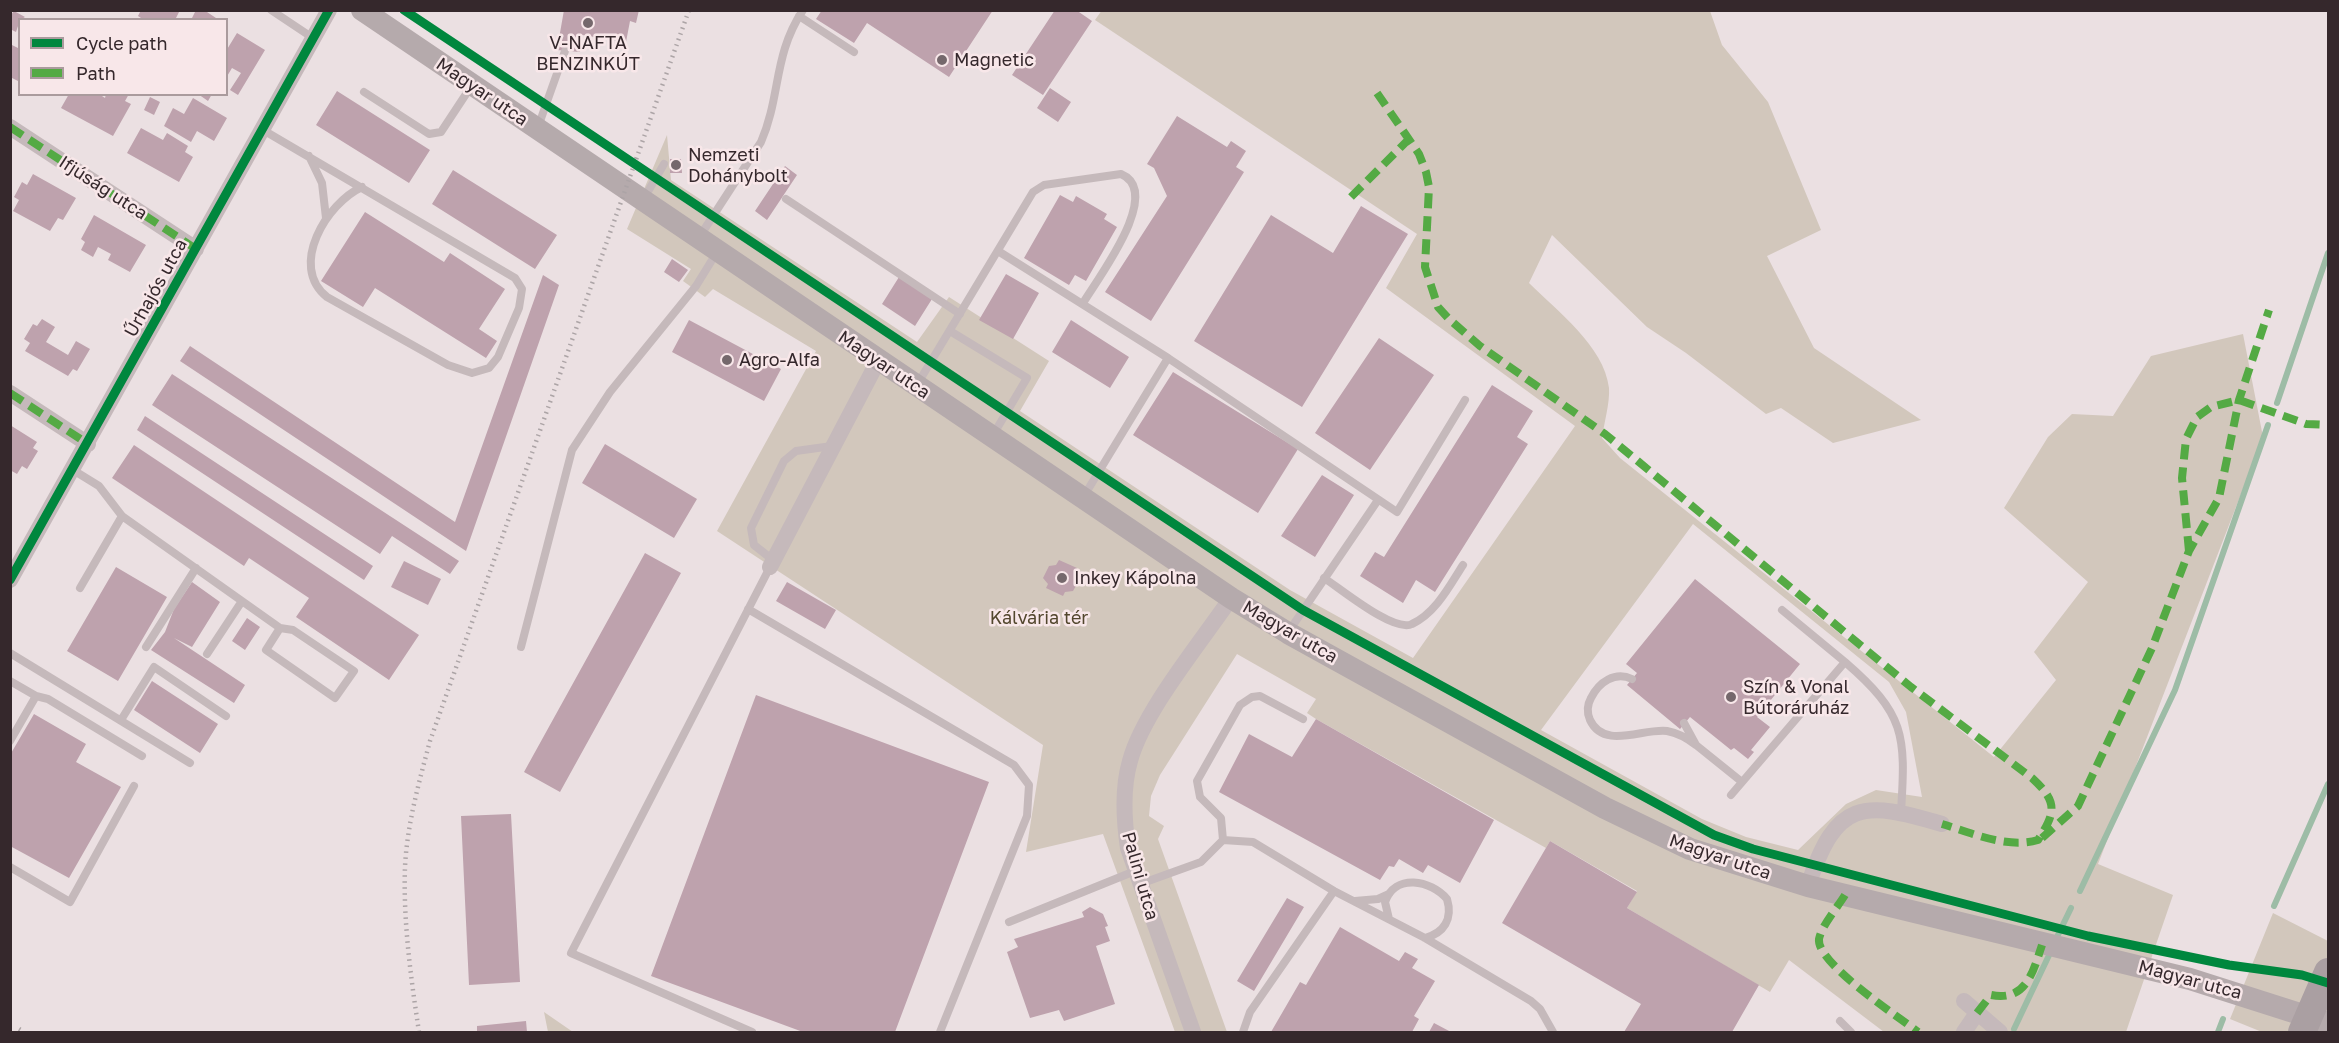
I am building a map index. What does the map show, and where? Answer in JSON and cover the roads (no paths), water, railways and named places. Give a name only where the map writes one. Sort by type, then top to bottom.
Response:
[{"type":"highway","points":[[2302,1032],[2328,972]]},
{"type":"main road","name":"Magyar utca","points":[[362,10],[991,438],[1232,598],[1288,633],[1634,823],[1716,858],[1808,886],[2190,979],[2328,1023]]},
{"type":"street","name":"Űrhajós utca","points":[[10,580],[329,10]]},
{"type":"street","name":"Ifjúság utca","points":[[10,127],[196,249]]},
{"type":"street","points":[[771,563],[878,361]]},
{"type":"street","points":[[10,393],[88,444]]},
{"type":"street","name":"Palini utca","points":[[1193,1032],[1138,878],[1125,828],[1130,762],[1155,710],[1232,598]]},
{"type":"street","points":[[1808,886],[1822,846],[1838,825],[1854,813],[1877,808],[1901,812],[1942,824]]},
{"type":"street","points":[[1964,1001],[2000,1032]]},
{"type":"street","points":[[1964,1032],[1977,1013]]},
{"type":"lane","points":[[271,10],[313,38]]},
{"type":"lane","points":[[698,239],[761,142],[768,126],[783,48],[801,13],[854,52]]},
{"type":"lane","points":[[537,130],[565,51]]},
{"type":"lane","points":[[364,92],[429,134],[435,135],[441,132],[472,86]]},
{"type":"lane","points":[[263,130],[362,187],[519,282],[522,297],[519,308],[498,357],[489,368],[472,373],[448,365],[320,292],[312,273],[312,255],[326,218],[346,195],[362,187]]},
{"type":"lane","points":[[308,155],[322,183],[326,218]]},
{"type":"lane","points":[[642,201],[664,164]]},
{"type":"lane","points":[[916,387],[1033,192],[1044,185],[1113,173],[1127,176],[1136,189],[1134,213],[1083,303]]},
{"type":"lane","points":[[786,200],[960,315]]},
{"type":"lane","points":[[998,251],[1168,358],[1397,512],[1465,400]]},
{"type":"lane","points":[[521,647],[572,450],[610,392],[696,286],[717,252]]},
{"type":"lane","points":[[950,332],[1027,378],[991,438]]},
{"type":"lane","points":[[1082,499],[1168,358]]},
{"type":"lane","points":[[752,1032],[571,953],[771,563],[758,550],[750,534],[784,461],[796,451],[833,446]]},
{"type":"lane","points":[[73,470],[99,486],[122,516],[280,628],[293,630],[354,671],[335,698],[266,650],[280,628]]},
{"type":"lane","points":[[1288,633],[1378,500]]},
{"type":"lane","points":[[80,588],[122,516]]},
{"type":"lane","points":[[1324,578],[1386,619],[1404,626],[1412,624],[1427,613],[1442,598],[1463,565]]},
{"type":"lane","points":[[146,647],[196,568]]},
{"type":"lane","points":[[207,654],[242,601]]},
{"type":"lane","points":[[748,609],[1014,765],[1029,785],[1027,816],[940,1032]]},
{"type":"lane","points":[[1782,610],[1876,690],[1893,712],[1902,746],[1901,812]]},
{"type":"lane","points":[[10,653],[190,763]]},
{"type":"lane","points":[[1731,795],[1845,662]]},
{"type":"lane","points":[[121,720],[154,668],[226,716]]},
{"type":"lane","points":[[1632,679],[1621,676],[1612,677],[1594,691],[1588,713],[1597,730],[1610,736],[1666,731],[1681,735],[1742,782]]},
{"type":"lane","points":[[10,681],[36,696],[48,699],[142,756]]},
{"type":"lane","points":[[10,741],[36,696]]},
{"type":"lane","points":[[1223,840],[1221,818],[1200,797],[1197,781],[1234,713],[1246,700],[1260,696],[1303,719]]},
{"type":"lane","points":[[1684,723],[1696,745]]},
{"type":"lane","points":[[10,867],[70,902],[134,786]]},
{"type":"lane","points":[[1009,922],[1138,878],[1201,862],[1223,840],[1253,842],[1334,891],[1425,938],[1531,1001],[1540,1009],[1553,1032]]},
{"type":"lane","points":[[1354,901],[1378,899],[1405,884],[1420,881],[1436,889],[1447,899],[1450,912],[1444,927],[1436,934],[1425,938]]},
{"type":"lane","points":[[1243,1032],[1250,1012],[1334,891]]},
{"type":"lane","points":[[1389,919],[1385,902],[1392,892]]},
{"type":"lane","points":[[1840,1021],[1851,1032]]},
{"type":"waterway","points":[[2277,403],[2328,253]]},
{"type":"waterway","points":[[2080,891],[2175,690],[2268,425]]},
{"type":"waterway","points":[[2274,906],[2328,784]]},
{"type":"waterway","points":[[2055,941],[2071,908]]},
{"type":"waterway","points":[[2014,1029],[2051,951]]},
{"type":"waterway","points":[[2218,1032],[2223,1019]]},
{"type":"railway","points":[[419,1032],[406,929],[405,867],[411,819],[426,756],[689,10]]},
{"type":"railway","points":[[19,1029],[24,1032]]},
{"type":"place","name":"V-NAFTA BENZINKÚT","points":[[588,23]]},
{"type":"place","name":"Magnetic","points":[[942,60]]},
{"type":"place","name":"Nemzeti Dohánybolt","points":[[676,165]]},
{"type":"place","name":"Agro-Alfa","points":[[727,360]]},
{"type":"place","name":"Inkey Kápolna","points":[[1062,578]]},
{"type":"place","name":"Szín & Vonal Bútoráruház","points":[[1731,697]]},
{"type":"park label","name":"Kálvária tér","points":[[1039,618]]}]
